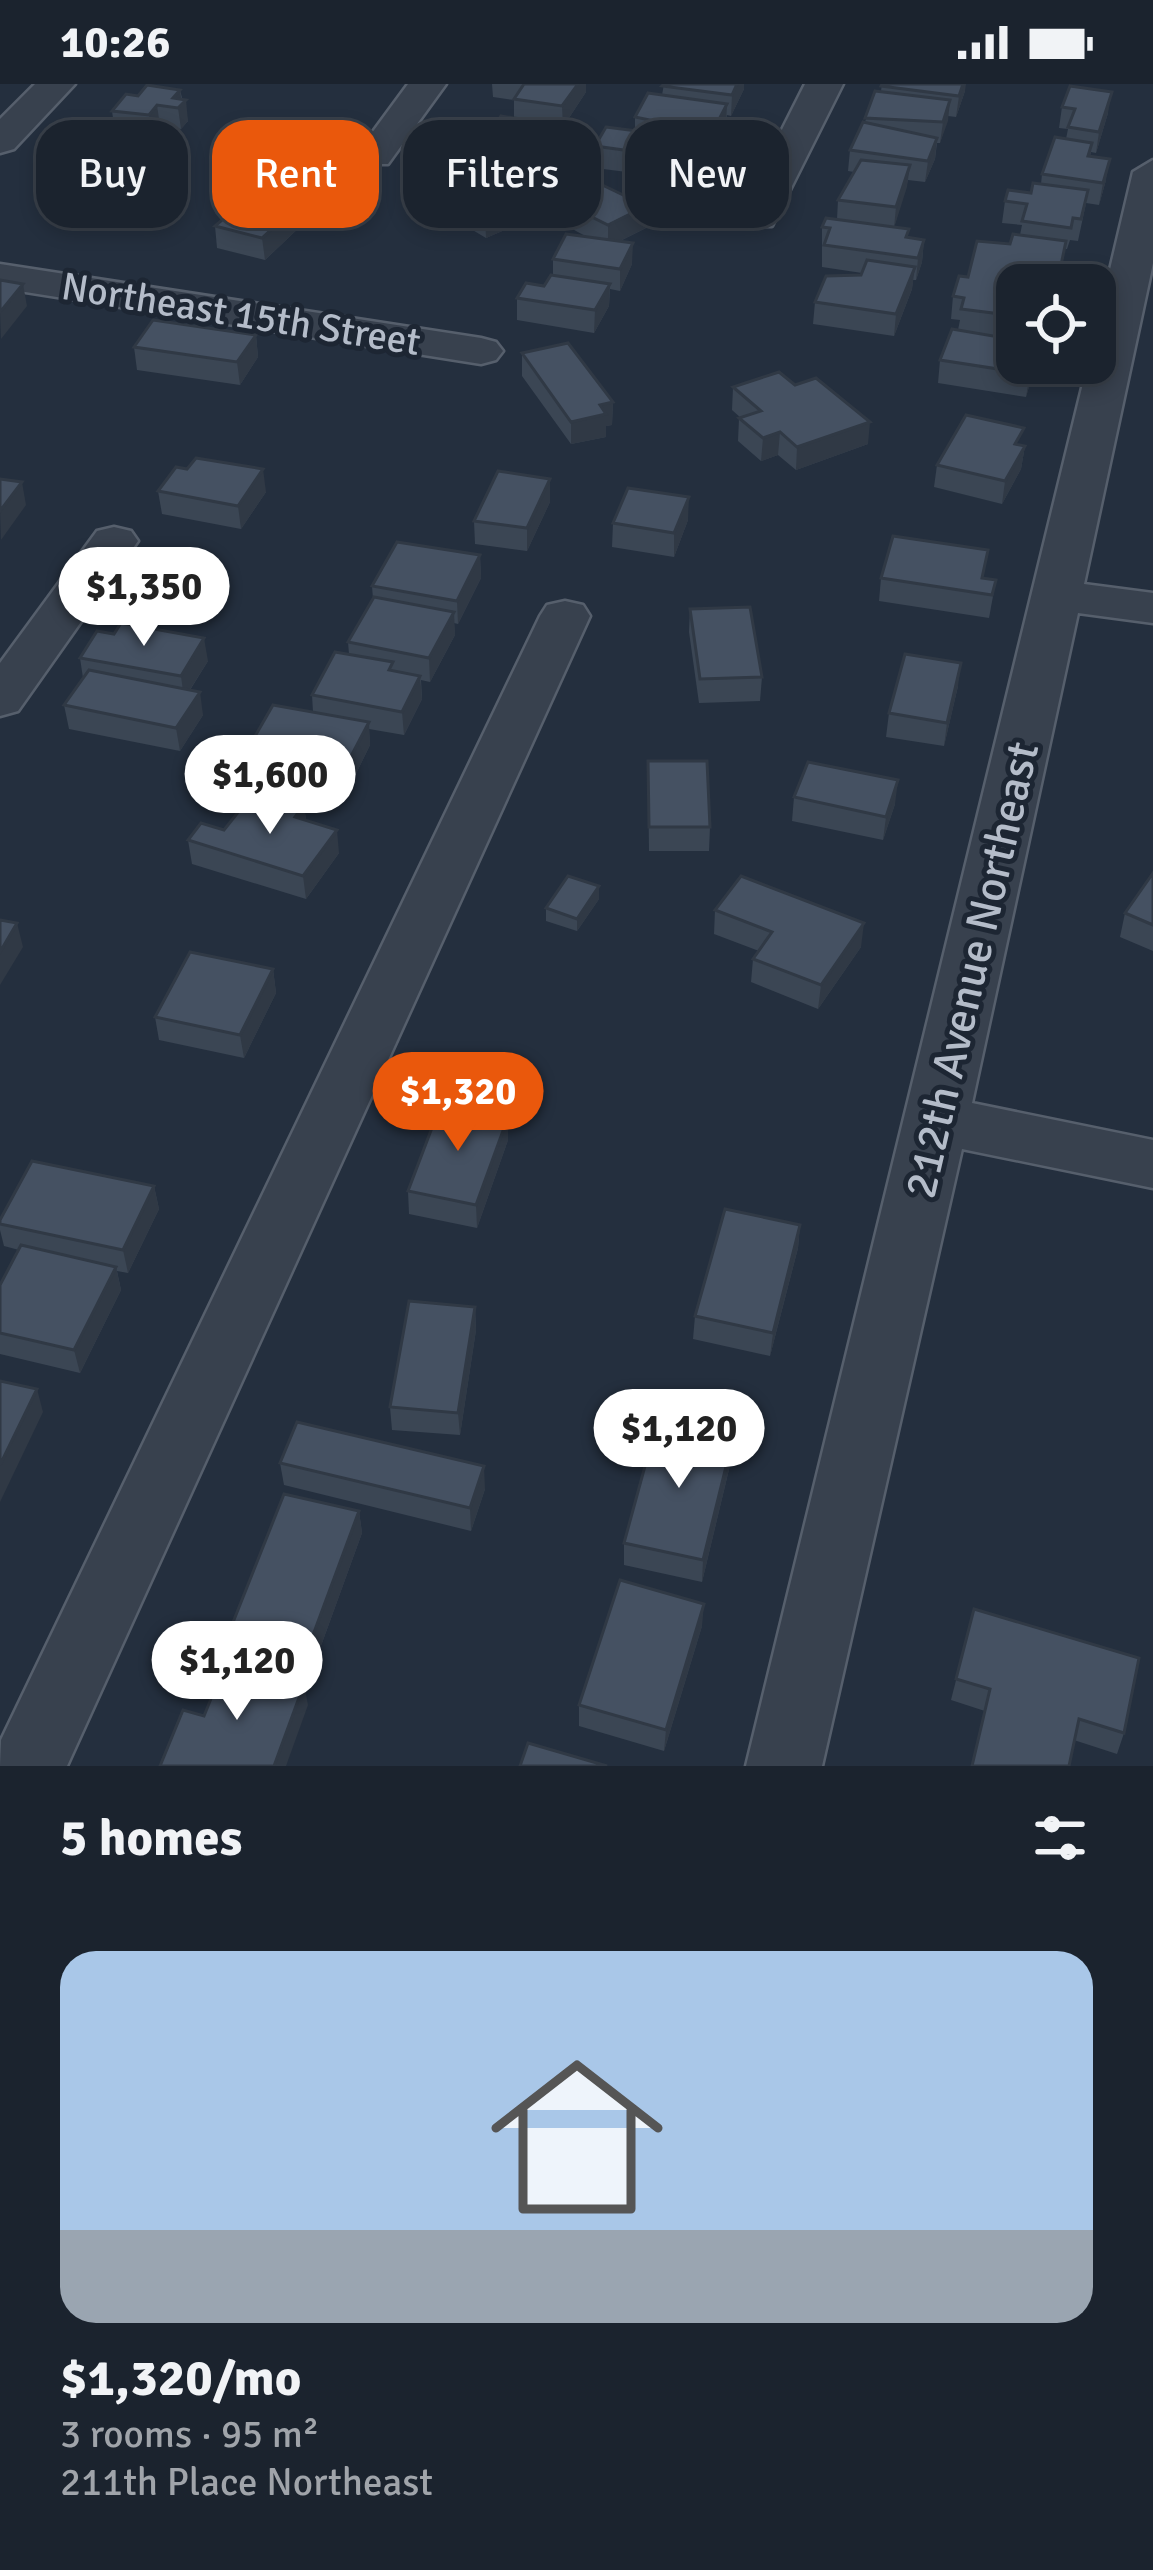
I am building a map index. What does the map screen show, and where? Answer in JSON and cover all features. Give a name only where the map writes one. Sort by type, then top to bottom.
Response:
[{"type":"street","points":[[0,141],[56,84]]},
{"type":"street","points":[[379,149],[428,84]]},
{"type":"street","points":[[789,155],[824,84]]},
{"type":"street","name":"212th Avenue Northeast","points":[[784,1766],[938,1120],[1153,172]]},
{"type":"street","name":"Northeast 15th Street","points":[[0,276],[481,351]]},
{"type":"street","points":[[0,699],[114,541]]},
{"type":"street","points":[[1058,595],[1153,608]]},
{"type":"street","points":[[28,1766],[565,616]]},
{"type":"street","points":[[938,1120],[1153,1164]]},
{"type":"building","points":[[524,84],[578,84],[562,106],[514,99]]},
{"type":"building","points":[[664,84],[737,84],[732,95]]},
{"type":"building","points":[[882,84],[963,84],[959,96]]},
{"type":"building","points":[[147,85],[180,90],[173,98],[186,100],[178,108],[157,105],[149,115],[112,111],[126,94],[138,96]]},
{"type":"building","points":[[1070,86],[1112,92],[1099,132],[1068,127],[1075,109],[1062,107]]},
{"type":"building","points":[[875,91],[950,100],[943,122],[865,118]]},
{"type":"building","points":[[648,93],[727,104],[719,120],[635,117]]},
{"type":"building","points":[[863,122],[937,138],[928,161],[850,150]]},
{"type":"building","points":[[606,127],[625,129],[625,150],[601,147]]},
{"type":"building","points":[[1055,137],[1092,143],[1088,156],[1110,159],[1103,183],[1042,174]]},
{"type":"building","points":[[861,160],[910,165],[896,207],[838,200]]},
{"type":"building","points":[[1033,183],[1088,190],[1081,219],[1073,218],[1071,228],[1022,221],[1027,204],[1005,201],[1008,190],[1031,193]]},
{"type":"building","points":[[601,184],[625,196],[625,216],[608,225],[601,222]]},
{"type":"building","points":[[826,218],[909,229],[906,237],[924,240],[918,258],[824,245],[830,228],[822,227]]},
{"type":"building","points":[[223,228],[273,228],[262,238]]},
{"type":"building","points":[[566,234],[633,243],[620,269],[553,259]]},
{"type":"building","points":[[1013,234],[1066,241],[1061,264],[996,264],[996,313],[961,309],[964,298],[953,296],[959,276],[968,277],[977,241],[1010,244]]},
{"type":"building","points":[[867,260],[915,267],[896,314],[815,302],[826,276],[861,275]]},
{"type":"building","points":[[551,275],[610,284],[595,310],[517,298],[526,283],[544,286]]},
{"type":"building","points":[[0,280],[23,284],[0,312]]},
{"type":"building","points":[[153,320],[256,335],[237,362],[134,347]]},
{"type":"building","points":[[952,329],[996,336],[996,369],[940,360]]},
{"type":"building","points":[[568,343],[613,402],[600,405],[606,414],[571,422],[522,353]]},
{"type":"building","points":[[779,372],[795,385],[816,378],[870,422],[797,447],[780,432],[763,438],[739,418],[761,411],[733,387]]},
{"type":"building","points":[[966,415],[1024,428],[1015,444],[1025,446],[1005,481],[937,465]]},
{"type":"building","points":[[196,458],[263,469],[238,506],[158,491],[176,467],[187,469]]},
{"type":"building","points":[[498,471],[550,479],[527,528],[474,521]]},
{"type":"building","points":[[0,479],[22,482],[0,511]]},
{"type":"building","points":[[628,488],[689,497],[674,533],[613,523]]},
{"type":"building","points":[[893,536],[988,550],[982,578],[996,580],[992,595],[881,578]]},
{"type":"building","points":[[397,542],[480,555],[457,601],[372,586]]},
{"type":"building","points":[[374,597],[454,612],[429,658],[348,642]]},
{"type":"building","points":[[750,607],[762,677],[700,679],[690,609]]},
{"type":"building","points":[[121,623],[204,638],[181,676],[80,658],[97,631],[114,634]]},
{"type":"building","points":[[335,652],[393,662],[389,670],[420,676],[402,712],[312,695]]},
{"type":"building","points":[[905,654],[961,663],[947,723],[889,713]]},
{"type":"building","points":[[89,670],[200,692],[176,728],[64,705]]},
{"type":"building","points":[[273,705],[369,722],[348,762],[250,745]]},
{"type":"building","points":[[648,761],[707,761],[710,827],[649,827]]},
{"type":"building","points":[[808,762],[898,780],[886,817],[794,797]]},
{"type":"building","points":[[282,798],[304,805],[295,817],[337,830],[303,876],[188,840],[201,823],[224,830],[243,806],[270,814]]},
{"type":"building","points":[[1153,873],[1153,925],[1125,913]]},
{"type":"building","points":[[568,876],[599,886],[577,919],[546,908]]},
{"type":"building","points":[[741,876],[864,923],[821,985],[753,959],[772,932],[715,910]]},
{"type":"building","points":[[0,920],[17,923],[0,952]]},
{"type":"building","points":[[190,952],[273,969],[240,1035],[155,1017]]},
{"type":"building","points":[[441,1104],[508,1117],[476,1205],[408,1191]]},
{"type":"building","points":[[32,1161],[154,1186],[123,1250],[0,1224]]},
{"type":"building","points":[[725,1209],[800,1225],[773,1333],[695,1316]]},
{"type":"building","points":[[21,1245],[116,1267],[74,1350],[0,1333],[0,1285]]},
{"type":"building","points":[[409,1301],[475,1307],[458,1413],[390,1407]]},
{"type":"building","points":[[0,1381],[37,1389],[0,1465]]},
{"type":"building","points":[[297,1422],[484,1466],[470,1508],[280,1463]]},
{"type":"building","points":[[657,1422],[733,1438],[703,1560],[624,1543]]},
{"type":"building","points":[[284,1494],[359,1511],[306,1654],[228,1635]]},
{"type":"building","points":[[620,1580],[704,1604],[666,1730],[579,1705]]},
{"type":"building","points":[[974,1609],[1139,1658],[1124,1733],[1079,1719],[1069,1766],[972,1766],[990,1689],[956,1679]]},
{"type":"building","points":[[225,1664],[304,1684],[274,1766],[160,1766],[183,1710],[204,1716]]},
{"type":"building","points":[[528,1743],[607,1766],[520,1766]]}]
